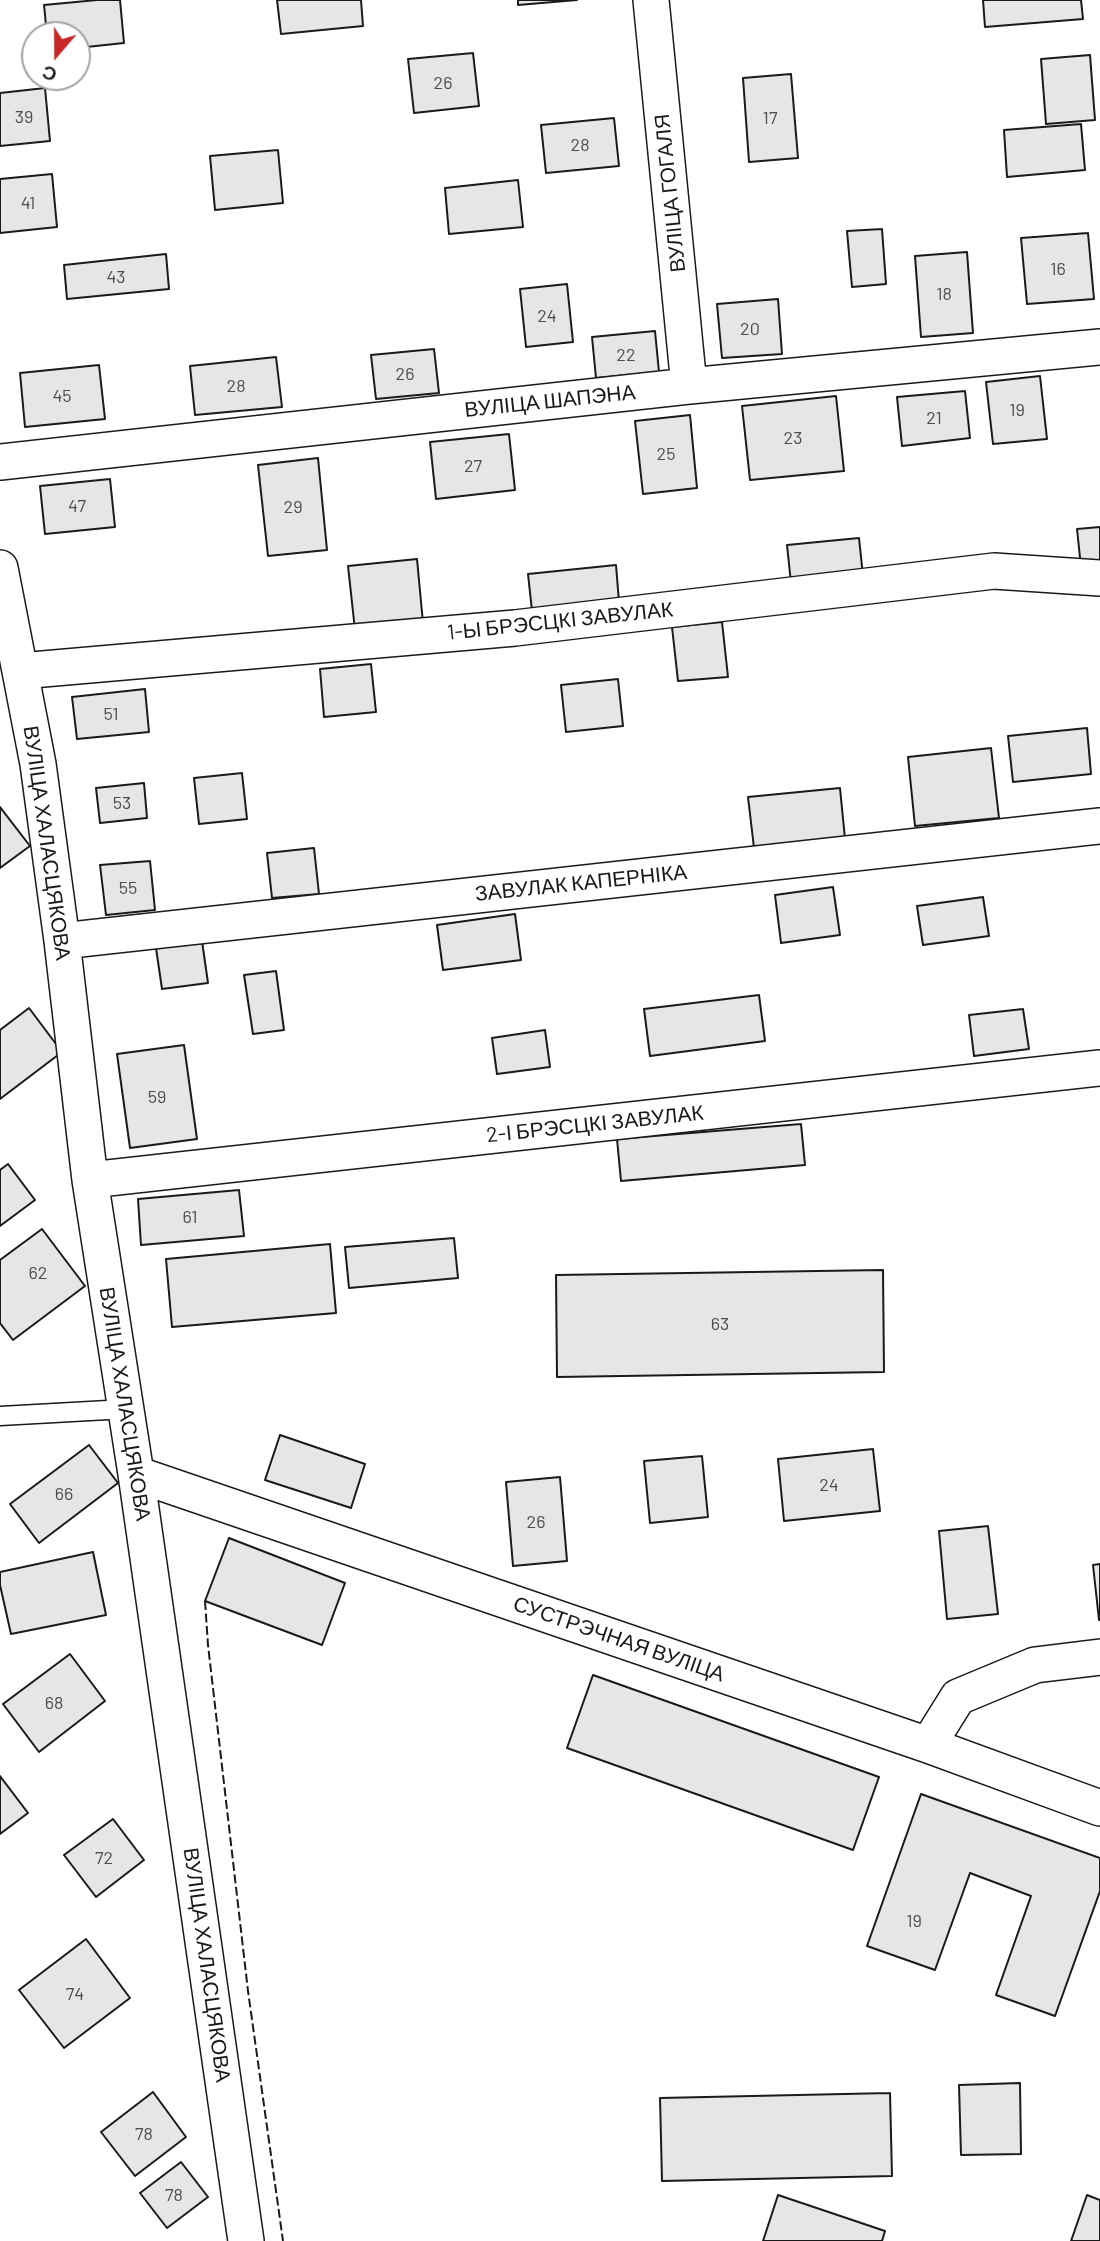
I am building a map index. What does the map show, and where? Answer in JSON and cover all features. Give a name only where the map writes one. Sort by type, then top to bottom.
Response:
[{"type":"street","name":"ВУЛІЦА ГОГАЛЯ","points":[[651,0],[689,386]]},
{"type":"street","name":"ВУЛІЦА ШАПЭНА","points":[[0,462],[689,386],[1100,347]]},
{"type":"street","name":"ВУЛІЦА ХАЛАСЦЯКОВА","points":[[0,568],[38,764],[90,1180],[136,1474],[246,2241]]},
{"type":"street","name":"1-Ы БРЭСЦКІ ЗАВУЛАК","points":[[20,671],[515,628],[994,571],[1100,578]]},
{"type":"street","name":"ЗАВУЛАК КАПЕРНІКА","points":[[62,940],[1100,826]]},
{"type":"street","name":"2-І БРЭСЦКІ ЗАВУЛАК","points":[[90,1180],[1100,1068]]},
{"type":"street","name":"СУСТРЭЧНАЯ ВУЛІЦА","points":[[136,1474],[928,1745],[1100,1808]]},
{"type":"street","points":[[928,1745],[958,1698],[1035,1665],[1100,1657]]},
{"type":"lane","points":[[0,1416],[126,1409]]},
{"type":"building","points":[[120,0],[124,43],[91,47],[91,21],[46,21],[44,5]]},
{"type":"building","points":[[277,0],[361,0],[363,26],[281,34]]},
{"type":"building","points":[[518,0],[577,0],[518,5]]},
{"type":"building","points":[[983,0],[1081,0],[1083,19],[985,27]]},
{"type":"building","points":[[473,53],[479,106],[414,113],[408,59]]},
{"type":"building","points":[[1090,55],[1095,120],[1046,124],[1041,59]]},
{"type":"building","points":[[791,74],[798,158],[749,162],[743,78]]},
{"type":"building","points":[[45,91],[50,141],[0,146],[0,93]]},
{"type":"building","points":[[614,118],[619,166],[546,173],[541,125]]},
{"type":"building","points":[[1081,124],[1085,170],[1007,177],[1004,130]]},
{"type":"building","points":[[278,150],[283,203],[215,210],[210,156]]},
{"type":"building","points":[[52,174],[57,227],[0,233],[0,179]]},
{"type":"building","points":[[518,180],[523,227],[449,234],[445,188]]},
{"type":"building","points":[[882,229],[886,284],[852,287],[847,231]]},
{"type":"building","points":[[1088,233],[1094,299],[1027,304],[1021,238]]},
{"type":"building","points":[[967,252],[973,333],[921,337],[915,256]]},
{"type":"building","points":[[166,254],[169,289],[67,299],[64,265]]},
{"type":"building","points":[[567,284],[573,342],[526,347],[520,289]]},
{"type":"building","points":[[778,299],[782,354],[722,358],[717,304]]},
{"type":"building","points":[[655,331],[659,372],[596,378],[592,337]]},
{"type":"building","points":[[434,349],[439,393],[376,399],[371,355]]},
{"type":"building","points":[[276,357],[282,407],[195,415],[190,366]]},
{"type":"building","points":[[99,365],[105,419],[25,427],[20,373]]},
{"type":"building","points":[[1040,376],[1047,439],[993,444],[986,382]]},
{"type":"building","points":[[965,391],[970,438],[902,446],[897,397]]},
{"type":"building","points":[[836,396],[844,471],[750,480],[742,406]]},
{"type":"building","points":[[690,415],[697,488],[643,494],[635,421]]},
{"type":"building","points":[[509,434],[515,490],[436,499],[430,442]]},
{"type":"building","points":[[318,458],[327,550],[268,556],[258,465]]},
{"type":"building","points":[[110,479],[115,527],[45,534],[40,486]]},
{"type":"building","points":[[1100,527],[1100,565],[1081,567],[1077,529]]},
{"type":"building","points":[[859,538],[863,576],[791,583],[787,545]]},
{"type":"building","points":[[417,559],[423,623],[355,630],[348,566]]},
{"type":"building","points":[[616,565],[619,602],[532,611],[528,574]]},
{"type":"building","points":[[722,622],[728,677],[678,681],[672,627]]},
{"type":"building","points":[[371,664],[376,712],[324,717],[320,669]]},
{"type":"building","points":[[618,679],[623,726],[566,732],[561,685]]},
{"type":"building","points":[[145,689],[149,732],[77,739],[72,697]]},
{"type":"building","points":[[1087,728],[1091,774],[1013,782],[1008,736]]},
{"type":"building","points":[[991,748],[999,818],[915,826],[908,757]]},
{"type":"building","points":[[242,773],[247,819],[199,824],[194,778]]},
{"type":"building","points":[[144,783],[147,818],[100,823],[96,788]]},
{"type":"building","points":[[840,788],[845,839],[754,848],[748,797]]},
{"type":"building","points":[[0,807],[30,846],[0,868]]},
{"type":"building","points":[[314,848],[319,894],[272,898],[267,853]]},
{"type":"building","points":[[150,861],[155,910],[106,915],[100,865]]},
{"type":"building","points":[[833,887],[840,935],[781,943],[775,895]]},
{"type":"building","points":[[983,897],[989,936],[923,945],[917,906]]},
{"type":"building","points":[[515,914],[521,960],[443,970],[437,925]]},
{"type":"building","points":[[202,941],[208,983],[162,989],[156,948]]},
{"type":"building","points":[[276,971],[284,1030],[253,1034],[244,975]]},
{"type":"building","points":[[759,995],[765,1041],[650,1056],[644,1009]]},
{"type":"building","points":[[29,1008],[62,1052],[0,1099],[0,1030]]},
{"type":"building","points":[[1023,1009],[1029,1049],[974,1056],[969,1015]]},
{"type":"building","points":[[545,1030],[550,1067],[497,1074],[492,1038]]},
{"type":"building","points":[[184,1045],[197,1139],[130,1148],[117,1054]]},
{"type":"building","points":[[801,1124],[805,1165],[621,1181],[617,1139]]},
{"type":"building","points":[[8,1164],[35,1200],[0,1226],[0,1170]]},
{"type":"building","points":[[239,1190],[244,1236],[141,1245],[138,1199]]},
{"type":"building","points":[[42,1229],[85,1286],[13,1340],[0,1323],[0,1260]]},
{"type":"building","points":[[454,1238],[458,1278],[349,1288],[345,1247]]},
{"type":"building","points":[[330,1244],[336,1313],[172,1327],[166,1259]]},
{"type":"building","points":[[883,1270],[884,1372],[557,1377],[556,1275]]},
{"type":"building","points":[[280,1435],[365,1464],[351,1508],[265,1480]]},
{"type":"building","points":[[89,1445],[118,1483],[39,1543],[10,1504]]},
{"type":"building","points":[[873,1449],[880,1511],[784,1521],[778,1459]]},
{"type":"building","points":[[702,1456],[708,1517],[650,1523],[644,1461]]},
{"type":"building","points":[[560,1477],[567,1561],[513,1566],[506,1482]]},
{"type":"building","points":[[988,1526],[998,1614],[947,1619],[939,1531]]},
{"type":"building","points":[[229,1538],[345,1583],[322,1645],[205,1601]]},
{"type":"building","points":[[93,1552],[106,1615],[11,1634],[0,1585],[0,1572]]},
{"type":"building","points":[[1100,1564],[1100,1620],[1099,1620],[1093,1565]]},
{"type":"building","points":[[70,1654],[105,1701],[39,1752],[3,1704]]},
{"type":"building","points":[[593,1675],[879,1777],[853,1850],[567,1748]]},
{"type":"building","points":[[0,1776],[28,1813],[0,1834]]},
{"type":"building","points":[[921,1794],[1100,1858],[1100,1891],[1055,2016],[996,1995],[1031,1896],[970,1873],[935,1970],[867,1946]]},
{"type":"building","points":[[113,1819],[144,1860],[96,1897],[64,1855]]},
{"type":"building","points":[[86,1939],[130,1998],[64,2048],[19,1990]]},
{"type":"building","points":[[1020,2083],[1021,2154],[961,2155],[959,2085]]},
{"type":"building","points":[[153,2092],[186,2137],[135,2176],[101,2132]]},
{"type":"building","points":[[890,2093],[892,2176],[662,2181],[660,2098]]},
{"type":"building","points":[[181,2162],[208,2197],[167,2228],[140,2193]]},
{"type":"building","points":[[778,2195],[885,2231],[882,2241],[763,2241]]},
{"type":"building","points":[[1087,2195],[1100,2200],[1100,2241],[1071,2241]]},
{"type":"fence","points":[[205,1601],[248,1991],[283,2241]]}]
